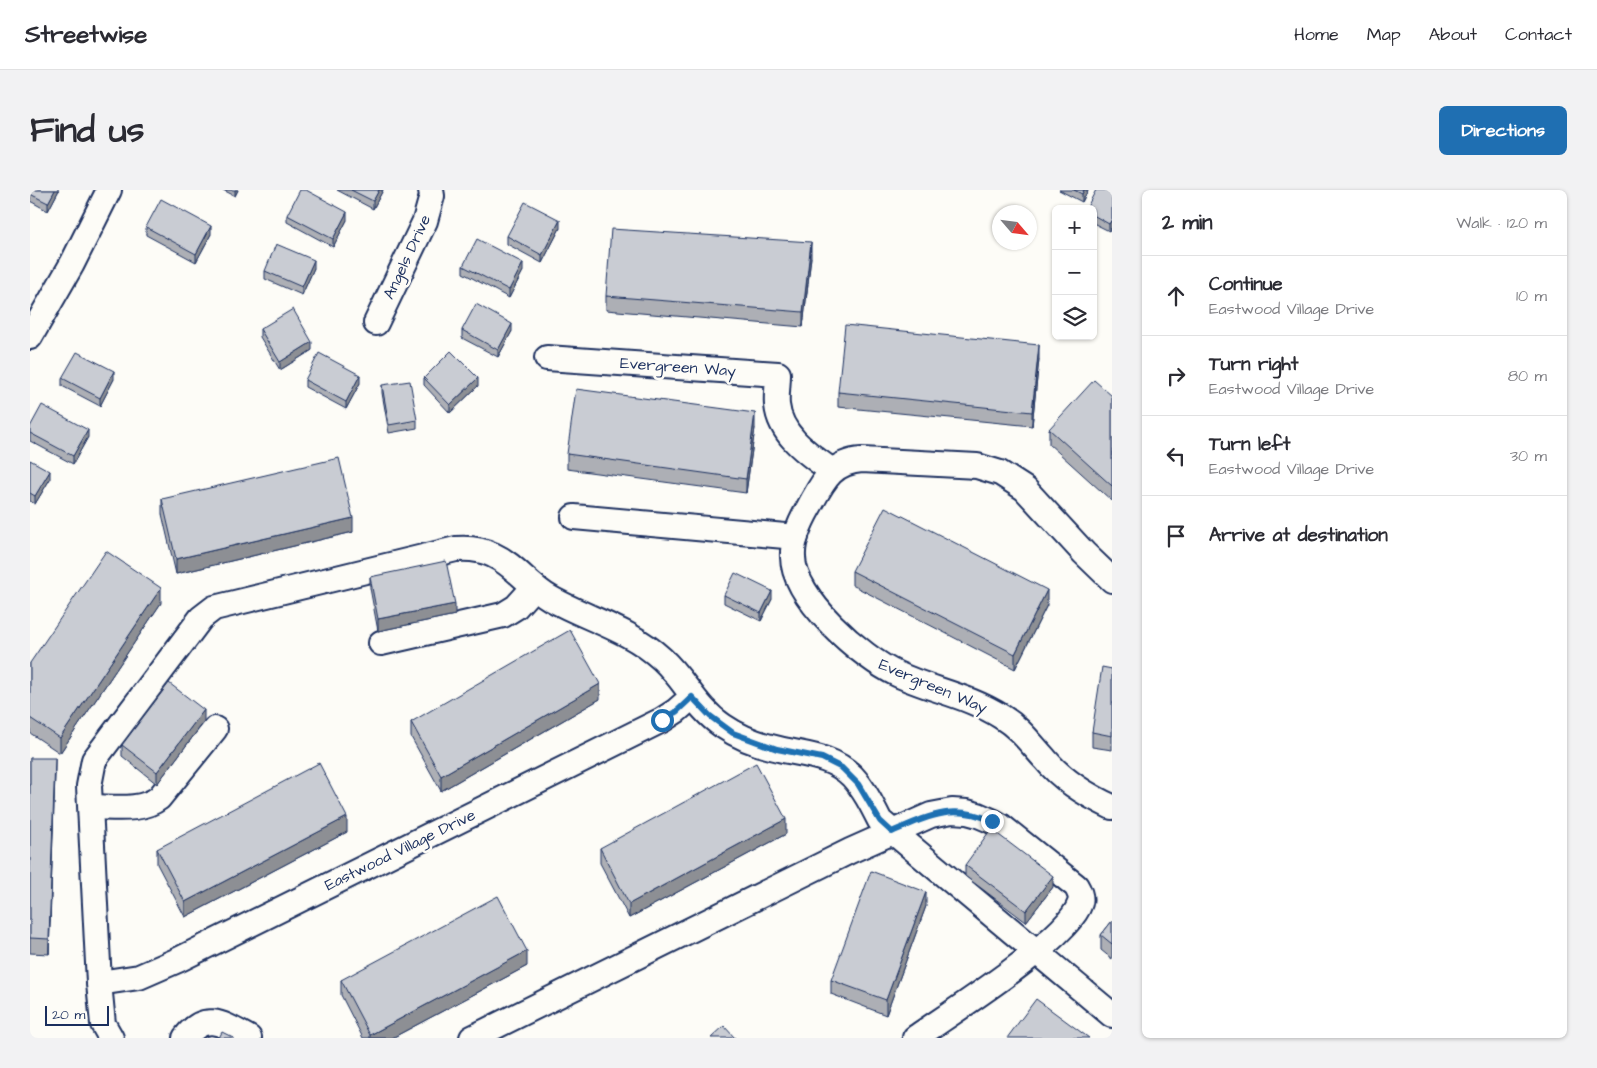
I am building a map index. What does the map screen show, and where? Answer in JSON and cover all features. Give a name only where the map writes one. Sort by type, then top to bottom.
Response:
[{"type":"street","points":[[30,337],[72,264],[109,190]]},
{"type":"street","name":"Angels Drive","points":[[376,323],[422,229],[429,209],[431,190]]},
{"type":"street","name":"Evergreen Way","points":[[547,358],[778,374],[777,405],[784,426],[800,447],[832,471]]},
{"type":"street","name":"Evergreen Way","points":[[1112,580],[1084,553],[1025,489],[1000,473],[977,466],[862,460],[848,461],[832,471],[820,486],[805,514],[796,537],[792,556],[793,566],[802,587],[822,613],[869,658],[899,674],[1000,715],[1021,730],[1045,759],[1069,783],[1112,807]]},
{"type":"street","points":[[574,517],[796,537]]},
{"type":"street","points":[[111,1038],[103,1024],[99,984],[90,786],[94,760],[201,618],[214,608],[456,549],[482,550],[504,560],[534,587],[563,605],[623,632],[652,650],[710,716],[733,733],[777,749],[822,758],[842,768],[858,784],[880,821],[892,832],[1112,1015]]},
{"type":"street","points":[[381,643],[503,615],[516,607],[534,587]]},
{"type":"street","name":"Eastwood Village Drive","points":[[99,984],[139,977],[178,960],[662,720],[676,712],[692,697]]},
{"type":"street","points":[[91,807],[146,806],[154,802],[215,728]]},
{"type":"street","points":[[472,1038],[892,832],[942,812],[978,814],[1001,826],[1076,886],[1080,897],[1077,908],[1062,927],[1035,952],[1006,975],[915,1038]]},
{"type":"street","points":[[185,1038],[193,1029],[208,1022],[225,1025],[248,1038]]},
{"type":"building","points":[[30,190],[55,190],[48,203],[30,194]]},
{"type":"building","points":[[300,190],[306,190],[347,212],[333,239],[287,215]]},
{"type":"building","points":[[351,190],[379,190],[373,201]]},
{"type":"building","points":[[1074,190],[1084,190],[1082,194]]},
{"type":"building","points":[[1096,190],[1112,190],[1112,219],[1109,224],[1097,217],[1097,205],[1088,205]]},
{"type":"building","points":[[161,199],[211,226],[196,254],[146,227]]},
{"type":"building","points":[[525,202],[560,220],[542,255],[507,236]]},
{"type":"building","points":[[611,229],[811,242],[803,312],[606,296]]},
{"type":"building","points":[[477,239],[523,263],[509,290],[463,266]]},
{"type":"building","points":[[276,244],[314,260],[302,287],[265,271]]},
{"type":"building","points":[[476,304],[512,324],[498,350],[462,330]]},
{"type":"building","points":[[293,309],[312,342],[280,362],[260,329]]},
{"type":"building","points":[[845,325],[1039,345],[1032,412],[838,392]]},
{"type":"building","points":[[451,351],[478,378],[450,405],[424,378]]},
{"type":"building","points":[[77,352],[114,371],[100,398],[62,378]]},
{"type":"building","points":[[319,353],[360,375],[346,402],[305,380]]},
{"type":"building","points":[[1094,380],[1112,396],[1112,486],[1049,429]]},
{"type":"building","points":[[410,381],[417,420],[389,425],[382,385]]},
{"type":"building","points":[[576,389],[755,413],[746,479],[567,454]]},
{"type":"building","points":[[42,405],[88,430],[73,456],[30,433],[30,427]]},
{"type":"building","points":[[339,458],[353,518],[176,559],[162,499]]},
{"type":"building","points":[[30,460],[50,471],[35,496],[30,493]]},
{"type":"building","points":[[885,507],[1047,590],[1015,654],[852,571]]},
{"type":"building","points":[[106,551],[161,588],[60,738],[30,718],[30,663]]},
{"type":"building","points":[[446,561],[455,604],[378,619],[370,577]]},
{"type":"building","points":[[735,573],[772,591],[761,613],[724,595]]},
{"type":"building","points":[[570,630],[600,684],[441,776],[411,722]]},
{"type":"building","points":[[1102,667],[1112,669],[1112,736],[1092,732]]},
{"type":"building","points":[[169,683],[204,710],[157,772],[122,745]]},
{"type":"building","points":[[30,758],[55,758],[49,939],[30,938]]},
{"type":"building","points":[[319,763],[347,817],[185,902],[157,849]]},
{"type":"building","points":[[756,763],[786,819],[629,904],[600,848]]},
{"type":"building","points":[[991,829],[1053,876],[1026,911],[965,865]]},
{"type":"building","points":[[871,871],[926,892],[886,1000],[831,980]]},
{"type":"building","points":[[498,896],[527,951],[370,1035],[341,980]]},
{"type":"building","points":[[1112,921],[1112,944],[1101,935]]},
{"type":"building","points":[[1036,999],[1089,1038],[1007,1038]]},
{"type":"building","points":[[724,1026],[735,1038],[711,1038]]},
{"type":"building","points":[[222,1032],[234,1038],[219,1038]]},
{"type":"route","points":[[662,720],[676,712],[692,697],[710,716],[733,733],[777,749],[808,754],[832,762],[842,768],[858,784],[880,821],[892,832],[942,812],[978,814],[992,821]]}]
